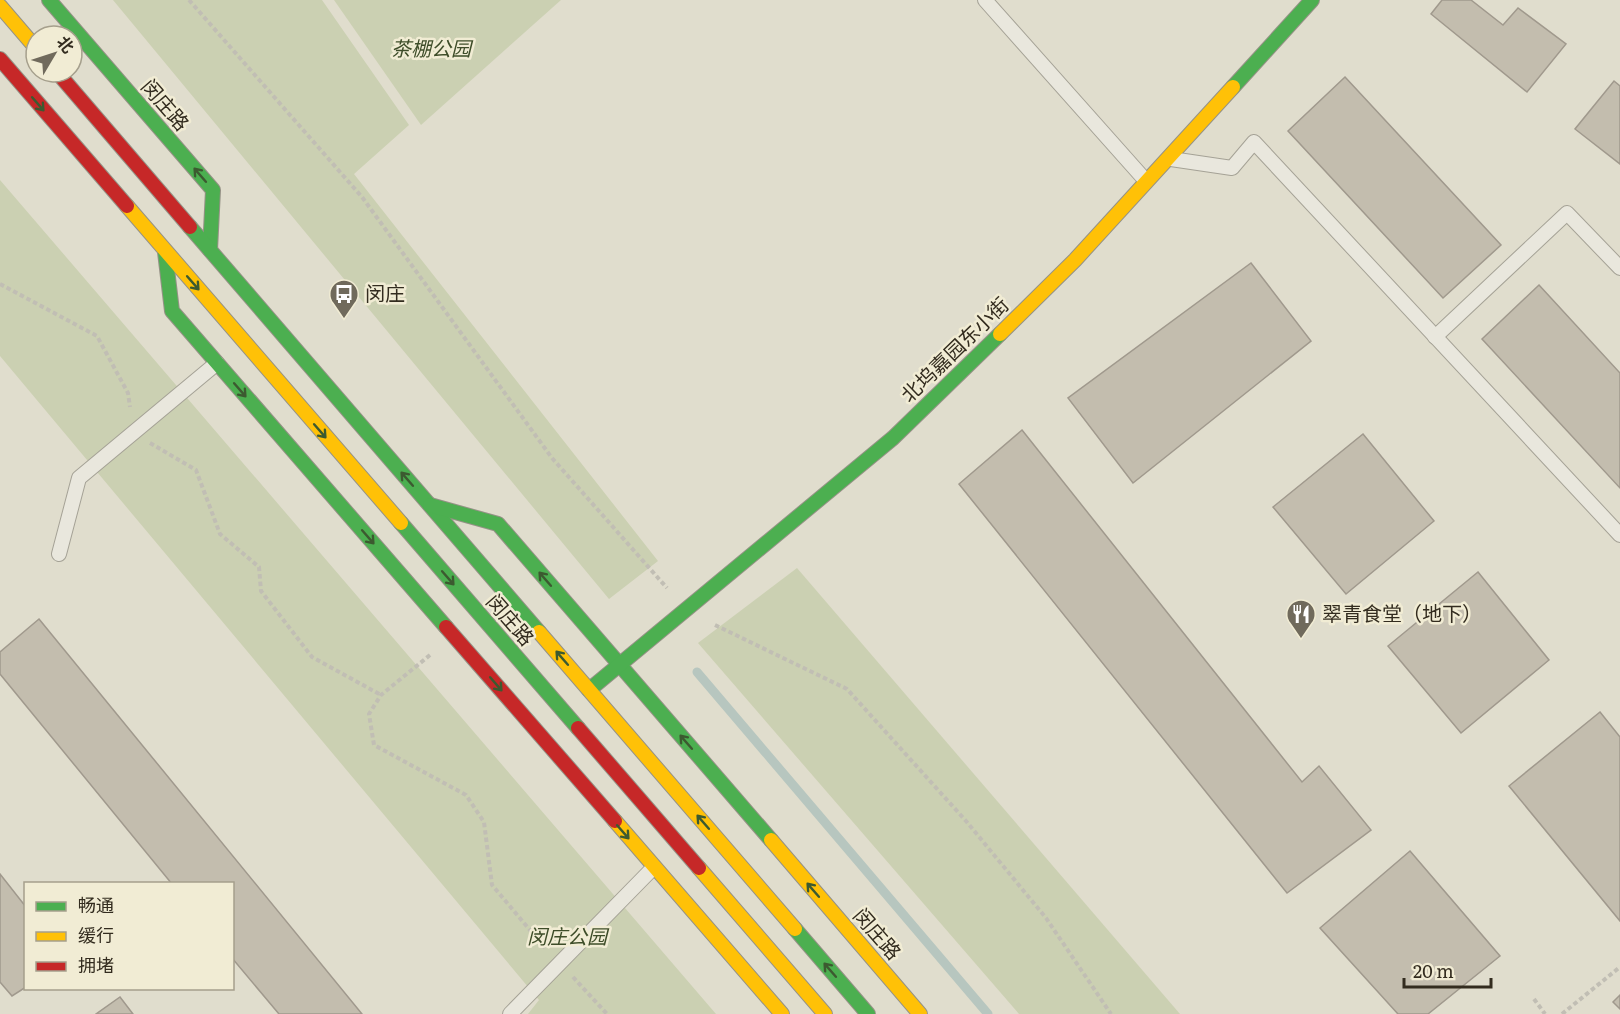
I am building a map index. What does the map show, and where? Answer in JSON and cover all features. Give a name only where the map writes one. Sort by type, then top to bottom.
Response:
[{"type":"street","name":"闵庄路","points":[[49,0],[213,190],[210,250]]},
{"type":"street","name":"北坞嘉园东小街","points":[[589,690],[893,438],[1076,260],[1166,158],[1312,0]]},
{"type":"street","points":[[0,6],[24,34]]},
{"type":"street","name":"闵庄路","points":[[0,59],[825,1014]]},
{"type":"street","name":"闵庄路","points":[[67,84],[868,1014]]},
{"type":"street","points":[[165,252],[172,311],[782,1014]]},
{"type":"street","name":"闵庄路","points":[[430,505],[498,524],[920,1014]]},
{"type":"lane","points":[[985,0],[1146,181]]},
{"type":"lane","points":[[1166,158],[1232,168],[1254,142],[1620,535]]},
{"type":"lane","points":[[1436,337],[1567,213],[1620,268]]},
{"type":"lane","points":[[59,554],[79,478],[217,363]]},
{"type":"lane","points":[[510,1014],[654,867]]},
{"type":"path","points":[[189,0],[362,196],[552,458],[687,609],[748,643],[847,689],[966,821],[1046,918],[1111,1014]]},
{"type":"path","points":[[0,284],[98,336],[129,393],[133,433],[196,470],[220,534],[259,567],[261,591],[312,657],[381,695]]},
{"type":"path","points":[[435,651],[381,695],[369,714],[374,745],[466,795],[484,822],[492,885],[512,911],[607,1014]]},
{"type":"path","points":[[1562,1014],[1620,967]]},
{"type":"path","points":[[1534,999],[1545,1014]]},
{"type":"green space","points":[[113,0],[322,0],[409,125],[354,174],[658,561],[609,599]]},
{"type":"green space","name":"茶棚公园","points":[[334,0],[561,0],[421,125]]},
{"type":"green space","name":"闵庄公园","points":[[0,180],[716,1014],[528,1014],[539,1000],[0,356]]},
{"type":"green space","points":[[797,568],[1180,1014],[1019,1014],[698,643]]},
{"type":"building","points":[[1442,0],[1471,0],[1503,25],[1518,8],[1566,44],[1527,92],[1431,14]]},
{"type":"building","points":[[1345,77],[1501,245],[1443,298],[1288,131]]},
{"type":"building","points":[[1614,81],[1620,86],[1620,164],[1575,129]]},
{"type":"building","points":[[1251,263],[1311,341],[1133,483],[1068,398]]},
{"type":"building","points":[[1539,285],[1620,373],[1620,488],[1482,339]]},
{"type":"building","points":[[1022,430],[1302,782],[1319,766],[1371,830],[1287,893],[959,484]]},
{"type":"building","points":[[1363,434],[1434,521],[1346,594],[1273,507]]},
{"type":"building","points":[[1478,572],[1549,660],[1461,733],[1388,646]]},
{"type":"building","points":[[39,619],[362,1014],[279,1014],[234,960],[234,882],[170,882],[0,674],[0,652]]},
{"type":"building","points":[[1600,712],[1620,737],[1620,921],[1509,786]]},
{"type":"building","points":[[1410,851],[1500,956],[1428,1014],[1398,1014],[1320,928]]},
{"type":"building","points":[[0,874],[24,904],[24,988],[12,996],[0,982]]},
{"type":"building","points":[[1620,995],[1620,1009],[1613,1002]]},
{"type":"building","points":[[120,997],[133,1014],[96,1014]]},
{"type":"waterway","points":[[697,672],[988,1014]]},
{"type":"traffic: fast","points":[[49,0],[213,190],[210,250]]},
{"type":"traffic: fast","points":[[1233,87],[1312,0]]},
{"type":"traffic: fast","points":[[190,227],[539,632]]},
{"type":"traffic: fast","points":[[165,252],[172,311],[446,627]]},
{"type":"traffic: fast","points":[[589,690],[893,438],[1000,334]]},
{"type":"traffic: fast","points":[[430,505],[498,524],[771,840]]},
{"type":"traffic: fast","points":[[401,523],[578,728]]},
{"type":"traffic: fast","points":[[795,929],[868,1014]]},
{"type":"traffic: slow","points":[[0,6],[24,34]]},
{"type":"traffic: slow","points":[[1000,334],[1075,260],[1233,87]]},
{"type":"traffic: slow","points":[[127,206],[401,523]]},
{"type":"traffic: slow","points":[[539,632],[795,929]]},
{"type":"traffic: slow","points":[[615,821],[782,1014]]},
{"type":"traffic: slow","points":[[771,840],[920,1014]]},
{"type":"traffic: slow","points":[[699,868],[825,1014]]},
{"type":"traffic: jam","points":[[0,59],[127,206]]},
{"type":"traffic: jam","points":[[67,84],[190,227]]},
{"type":"traffic: jam","points":[[446,627],[615,821]]},
{"type":"traffic: jam","points":[[578,728],[699,868]]},
{"type":"place","name":"闵庄","points":[[344,320]]},
{"type":"place","name":"翠青食堂（地下）","points":[[1301,640]]}]
